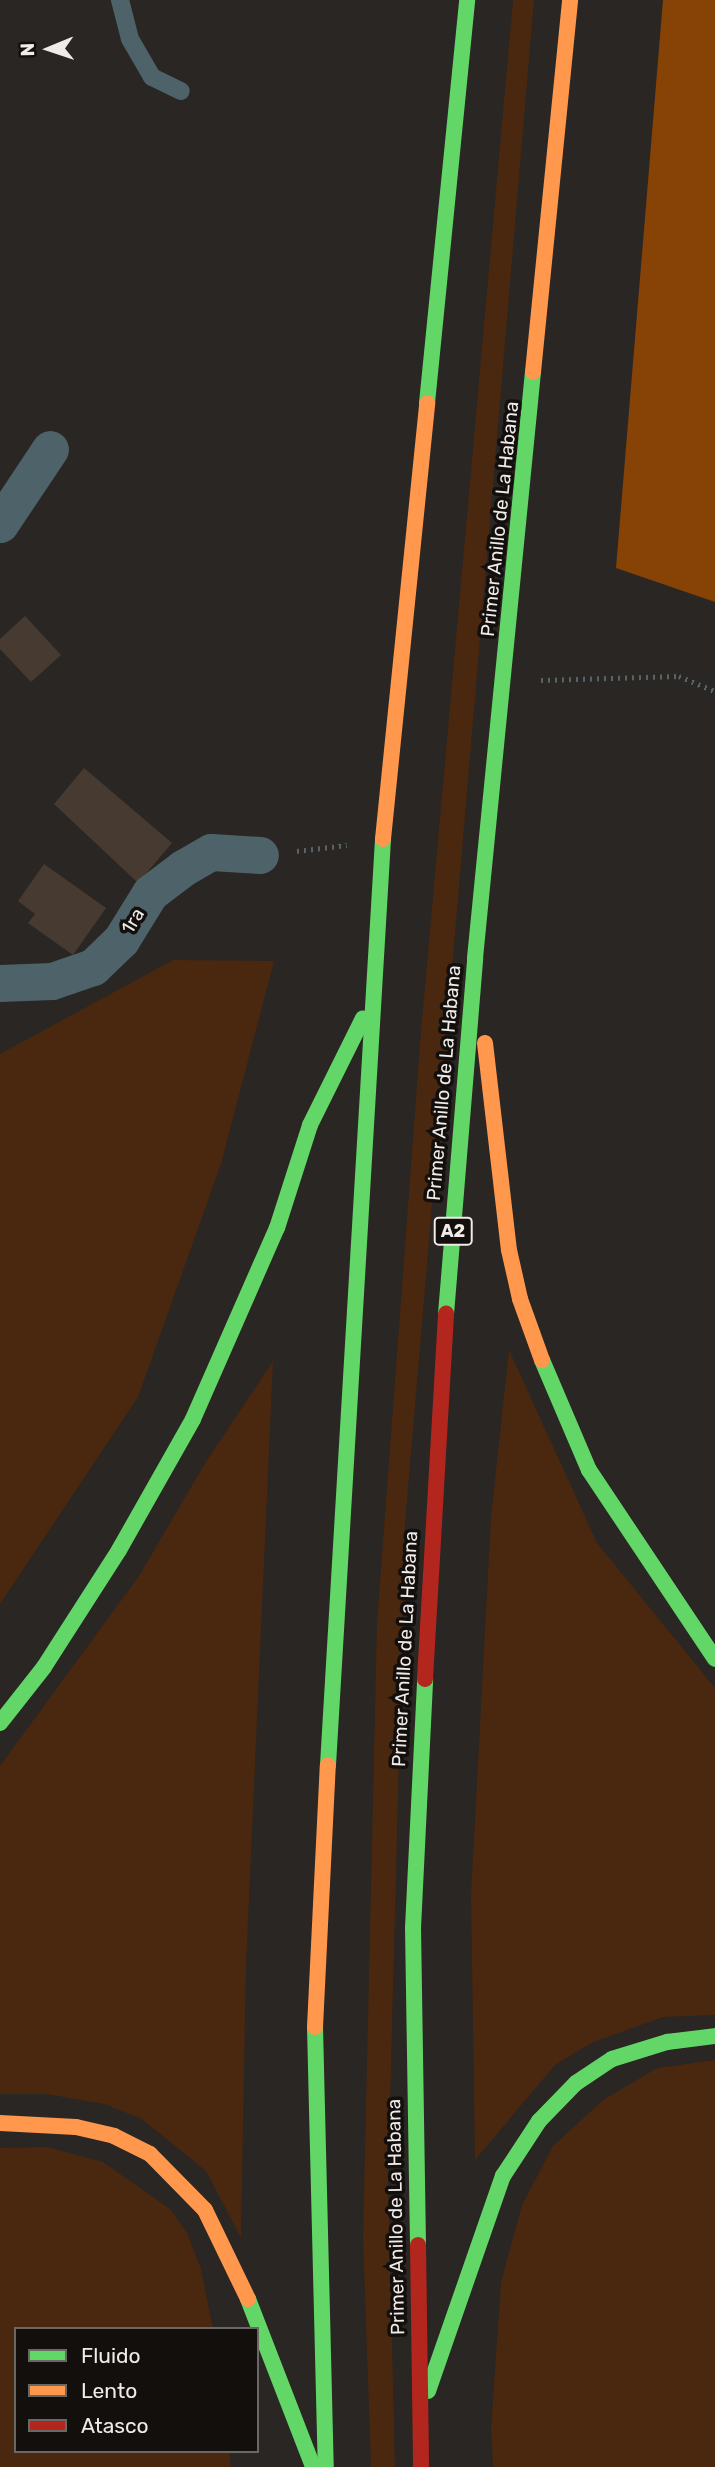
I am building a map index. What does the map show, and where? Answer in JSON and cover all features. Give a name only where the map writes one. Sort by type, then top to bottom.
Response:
[{"type":"highway","points":[[326,2467],[316,2031],[341,1501],[383,841],[467,0]]},
{"type":"highway","name":"Primer Anillo de La Habana","points":[[421,2467],[413,1928],[438,1410],[475,958],[505,680],[570,0]]},
{"type":"highway","points":[[475,958],[509,1250],[520,1299],[553,1391],[589,1470],[635,1545],[715,1659]]},
{"type":"highway","points":[[0,1723],[44,1667],[119,1550],[193,1419],[276,1227],[310,1125],[375,994]]},
{"type":"highway","points":[[419,2416],[503,2176],[539,2120],[576,2084],[612,2059],[667,2042],[715,2036]]},
{"type":"highway","points":[[0,2123],[76,2127],[114,2136],[150,2154],[180,2181],[205,2210],[234,2264],[259,2327]]},
{"type":"highway","points":[[259,2328],[313,2467]]},
{"type":"street","points":[[0,524],[50,449]]},
{"type":"street","name":"1ra","points":[[0,983],[52,981],[93,967],[121,940],[150,893],[183,868],[211,852],[260,855]]},
{"type":"lane","points":[[120,0],[130,39],[152,77],[181,91]]},
{"type":"path","points":[[505,680],[679,676],[715,691]]},
{"type":"path","points":[[260,855],[383,841]]},
{"type":"shaded area","points":[[513,0],[534,0],[405,1524],[388,2181],[395,2467],[371,2467],[363,2237],[377,1623],[421,1031]]},
{"type":"shaded area","points":[[663,0],[715,0],[715,602],[616,568]]},
{"type":"shaded area","points":[[173,960],[274,961],[221,1164],[138,1397],[0,1604],[0,1054]]},
{"type":"shaded area","points":[[509,1350],[597,1543],[715,1688],[715,2015],[663,2017],[591,2043],[555,2065],[475,2160],[471,1895],[491,1517]]},
{"type":"shaded area","points":[[273,1361],[246,1965],[241,2238],[206,2171],[142,2119],[104,2104],[47,2094],[0,2094],[0,1766],[139,1576],[207,1460]]},
{"type":"shaded area","points":[[715,2060],[715,2467],[493,2467],[491,2429],[501,2282],[522,2205],[553,2146],[603,2100],[657,2068]]},
{"type":"shaded area","points":[[47,2147],[103,2162],[170,2209],[187,2233],[201,2269],[213,2327],[14,2327],[14,2453],[229,2453],[231,2467],[0,2467],[0,2148]]},
{"type":"building","points":[[25,616],[61,655],[31,682],[0,649],[0,639]]},
{"type":"building","points":[[84,768],[172,843],[138,883],[54,804]]},
{"type":"building","points":[[44,864],[106,908],[73,955],[28,923],[35,914],[18,901]]},
{"type":"traffic: fast","points":[[427,403],[467,0]]},
{"type":"traffic: fast","points":[[446,1314],[475,958],[533,372]]},
{"type":"traffic: fast","points":[[328,1765],[383,839]]},
{"type":"traffic: fast","points":[[0,1723],[44,1667],[119,1550],[193,1419],[277,1228],[310,1125],[363,1018]]},
{"type":"traffic: fast","points":[[542,1360],[589,1470],[715,1659]]},
{"type":"traffic: fast","points":[[418,2245],[413,1928],[425,1679]]},
{"type":"traffic: fast","points":[[315,2027],[326,2467]]},
{"type":"traffic: fast","points":[[428,2391],[503,2176],[539,2121],[576,2083],[612,2059],[667,2042],[715,2036]]},
{"type":"traffic: fast","points":[[248,2299],[259,2327]]},
{"type":"traffic: fast","points":[[259,2327],[313,2467]]},
{"type":"traffic: slow","points":[[533,372],[570,0]]},
{"type":"traffic: slow","points":[[383,839],[427,403]]},
{"type":"traffic: slow","points":[[485,1043],[509,1250],[520,1299],[542,1360]]},
{"type":"traffic: slow","points":[[315,2027],[328,1765]]},
{"type":"traffic: slow","points":[[0,2123],[76,2127],[114,2136],[150,2154],[205,2210],[248,2299]]},
{"type":"traffic: jam","points":[[425,1679],[446,1314]]},
{"type":"traffic: jam","points":[[418,2245],[421,2467]]}]
